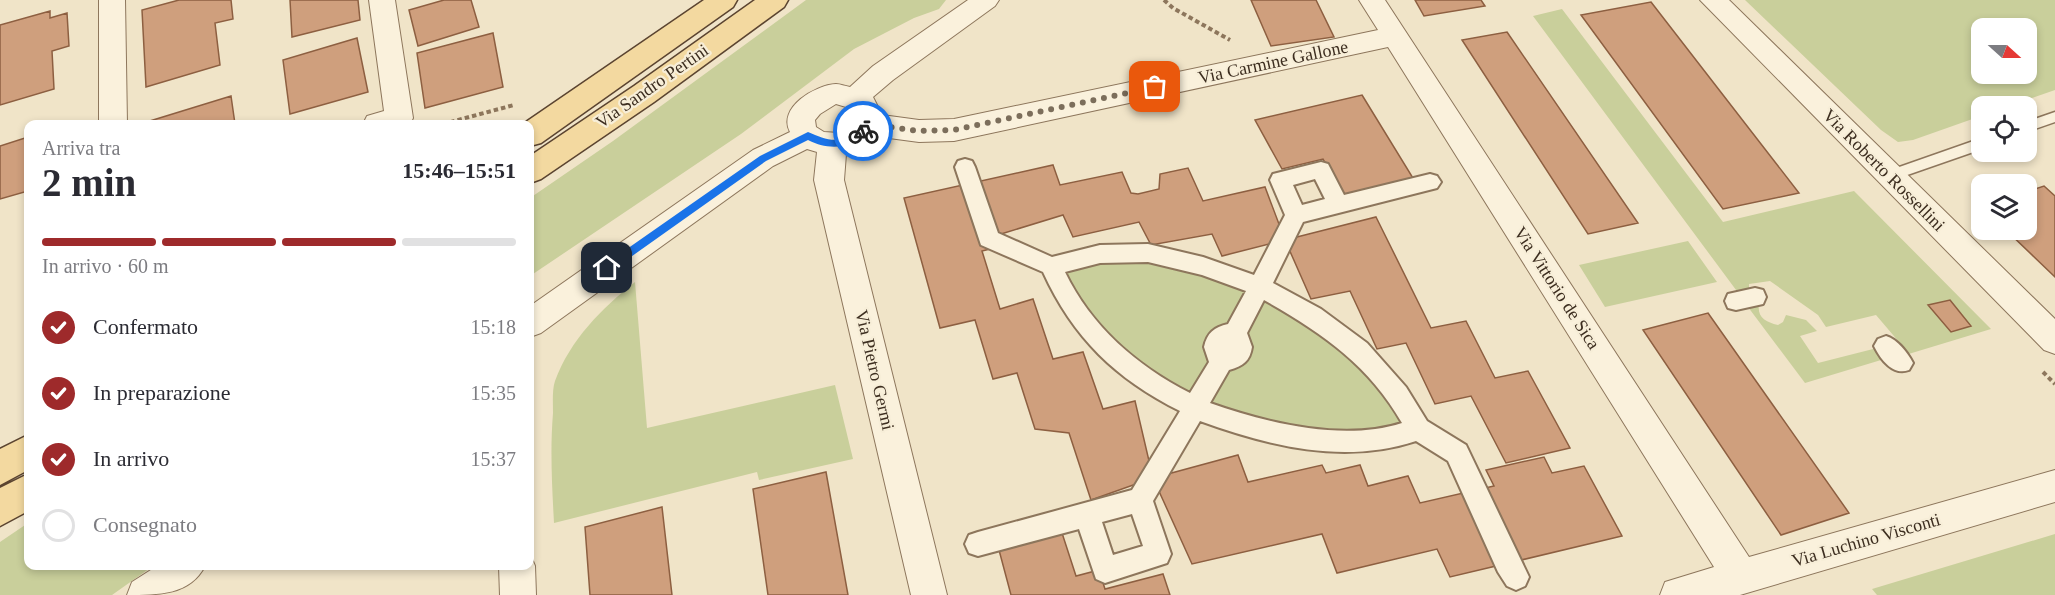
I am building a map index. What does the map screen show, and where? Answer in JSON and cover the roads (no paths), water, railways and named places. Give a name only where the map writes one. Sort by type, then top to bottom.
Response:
[{"type":"main road","name":"Via Sandro Pertini","points":[[534,132],[723,0]]},
{"type":"main road","name":"Via Sandro Pertini","points":[[534,168],[644,94],[774,0]]},
{"type":"main road","points":[[0,468],[24,453]]},
{"type":"main road","points":[[0,509],[24,494]]},
{"type":"street","points":[[112,0],[113,120]]},
{"type":"street","points":[[382,0],[399,118],[392,120]]},
{"type":"street","points":[[856,98],[883,73],[986,0]]},
{"type":"street","name":"Via Vittorio de Sica","points":[[1372,0],[1741,576]]},
{"type":"street","name":"Via Roberto Rossellini","points":[[1713,0],[2055,340]]},
{"type":"street","name":"Via Carmine Gallone","points":[[868,124],[919,131],[954,130],[1395,36]]},
{"type":"street","points":[[534,320],[763,158],[820,140],[854,139],[868,124],[868,109],[856,98],[836,94],[816,99],[803,113],[801,121],[820,140]]},
{"type":"street","name":"Via Pietro Germi","points":[[820,140],[929,595]]},
{"type":"street","points":[[965,167],[989,239],[1051,266],[1100,254],[1148,253],[1203,266],[1259,286],[1313,316],[1359,350],[1398,394],[1418,429],[1457,453],[1507,563],[1516,577]]},
{"type":"street","points":[[1296,215],[1280,180],[1321,170],[1339,205]]},
{"type":"street","points":[[978,544],[1140,500],[1229,347],[1296,215],[1430,182]]},
{"type":"street","points":[[1051,266],[1068,300],[1098,338],[1130,369],[1195,408],[1255,430],[1296,437],[1344,441],[1380,440],[1418,429]]},
{"type":"street","name":"Via Luchino Visconti","points":[[1678,595],[2055,486]]},
{"type":"street","points":[[1087,515],[1105,570],[1158,554],[1140,500]]},
{"type":"street","points":[[145,595],[181,570]]},
{"type":"street","points":[[517,570],[518,595]]},
{"type":"lane","points":[[2037,123],[2055,117]]},
{"type":"lane","points":[[1890,176],[1971,148]]}]
